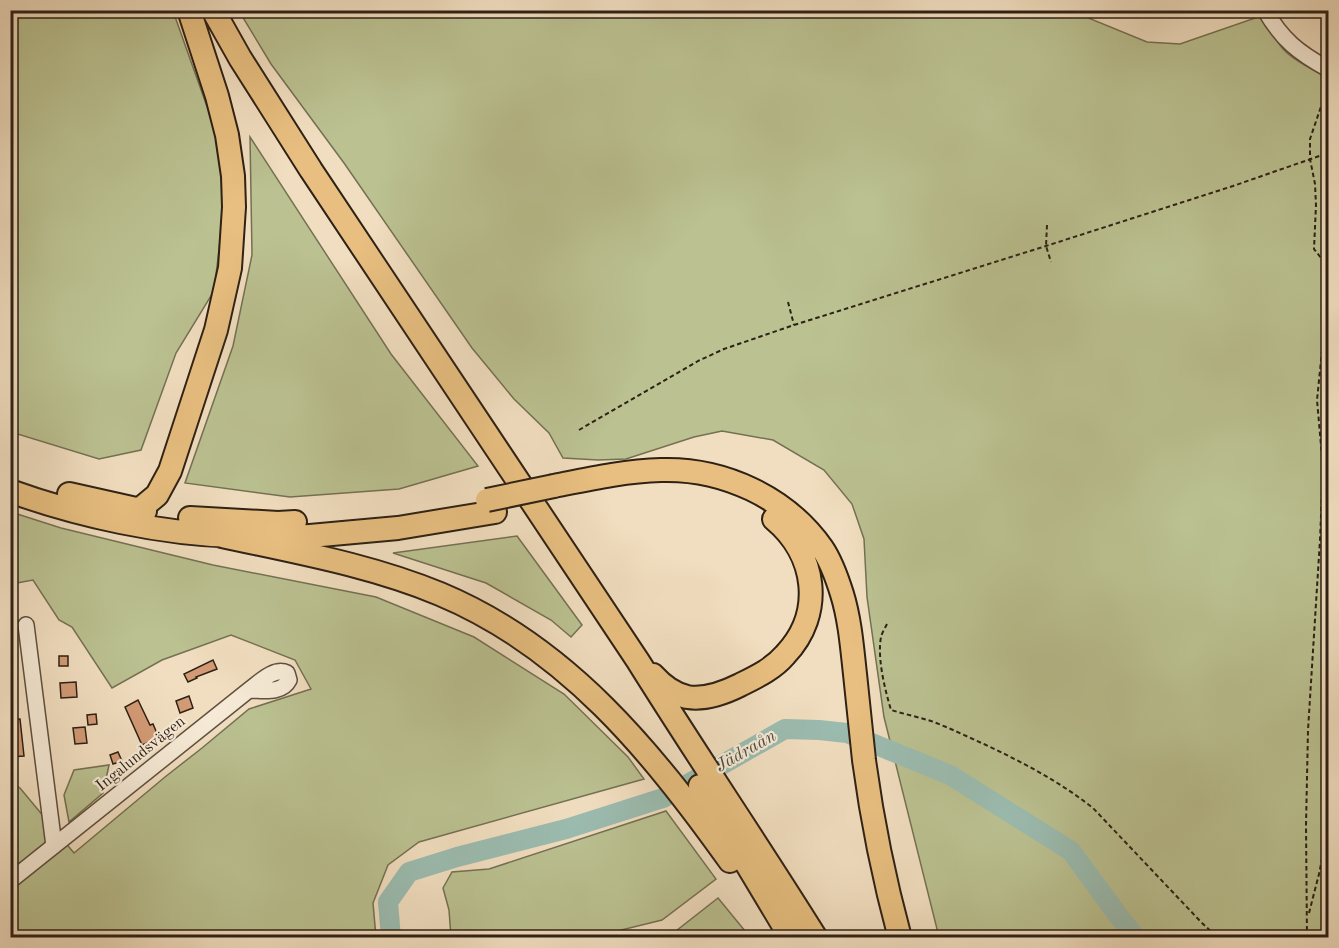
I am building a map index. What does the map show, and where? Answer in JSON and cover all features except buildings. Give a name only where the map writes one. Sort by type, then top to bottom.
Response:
[{"type":"highway","points":[[139,510],[157,495],[170,471],[216,330],[230,268],[234,207],[233,176],[227,135],[218,96],[189,10]]},
{"type":"highway","points":[[200,10],[301,176],[681,743]]},
{"type":"highway","points":[[213,10],[240,58],[311,170],[639,661],[712,807],[785,938]]},
{"type":"highway","points":[[10,491],[101,518],[150,527],[222,536],[288,538],[398,528],[558,492],[608,475],[635,471],[663,469],[693,471],[752,488],[775,502],[810,534],[831,565],[842,596],[848,620],[865,761],[884,874],[900,938]]},
{"type":"highway","points":[[10,476],[83,498],[177,517],[278,523],[491,506]]},
{"type":"highway","points":[[558,492],[663,483],[718,491],[768,514],[785,528],[804,557],[810,584],[810,608],[797,640],[785,656],[770,668],[730,689],[708,696],[689,697],[676,693],[658,681],[639,661]]},
{"type":"highway","points":[[222,536],[357,566],[395,578],[478,612],[516,635],[554,662],[606,708],[649,756],[712,807],[768,862],[816,938]]},
{"type":"highway","points":[[712,807],[791,938]]},
{"type":"street","points":[[1265,10],[1280,34],[1294,47],[1329,69]]},
{"type":"street","points":[[26,625],[54,846]]},
{"type":"street","name":"Ingalundsvägen","points":[[10,881],[249,690]]},
{"type":"path","points":[[1328,266],[1314,249],[1316,206],[1310,139],[1329,86]]},
{"type":"path","points":[[579,430],[724,349],[1233,186],[1329,153]]},
{"type":"path","points":[[1047,225],[1046,246],[1051,262]]},
{"type":"path","points":[[1307,938],[1308,730],[1323,468],[1317,400],[1324,321],[1329,300]]},
{"type":"path","points":[[788,302],[794,325]]},
{"type":"path","points":[[887,624],[881,635],[881,655],[885,692],[891,710],[930,721],[962,734],[1025,764],[1074,793],[1093,808],[1218,938]]},
{"type":"path","points":[[1308,916],[1329,829]]},
{"type":"green space","points":[[1028,10],[1031,13],[1034,11],[1077,10],[1081,15],[1147,42],[1180,44],[1258,17],[1265,19],[1286,52],[1328,77],[1328,937],[939,937],[884,717],[867,597],[864,539],[852,504],[824,470],[773,440],[722,431],[694,437],[626,459],[563,458],[549,433],[514,399],[472,348],[344,163],[271,64],[239,11]]},
{"type":"green space","points":[[10,11],[173,11],[216,132],[225,200],[214,291],[176,353],[141,450],[99,459],[11,432]]},
{"type":"green space","points":[[250,137],[391,354],[478,466],[399,489],[290,497],[185,483],[233,346],[252,255]]},
{"type":"green space","points":[[11,512],[61,528],[213,565],[376,597],[474,637],[564,694],[628,757],[644,779],[419,842],[388,865],[373,903],[376,937],[11,937],[11,782],[20,788],[74,853],[249,709],[311,689],[295,660],[231,635],[162,660],[112,688],[72,627],[59,620],[33,580],[11,584]]},
{"type":"green space","points":[[517,536],[582,625],[571,637],[551,620],[486,583],[393,553]]},
{"type":"green space","points":[[109,765],[103,793],[69,822],[64,795],[74,770]]},
{"type":"green space","points":[[666,811],[716,879],[662,920],[593,937],[451,937],[449,910],[443,888],[452,872],[489,869]]},
{"type":"green space","points":[[718,898],[750,937],[662,937],[672,934]]},
{"type":"waterway","name":"Jädraån","points":[[391,938],[388,902],[409,872],[566,829],[663,798],[785,729],[847,733],[950,775],[1071,851],[1136,938]]}]
